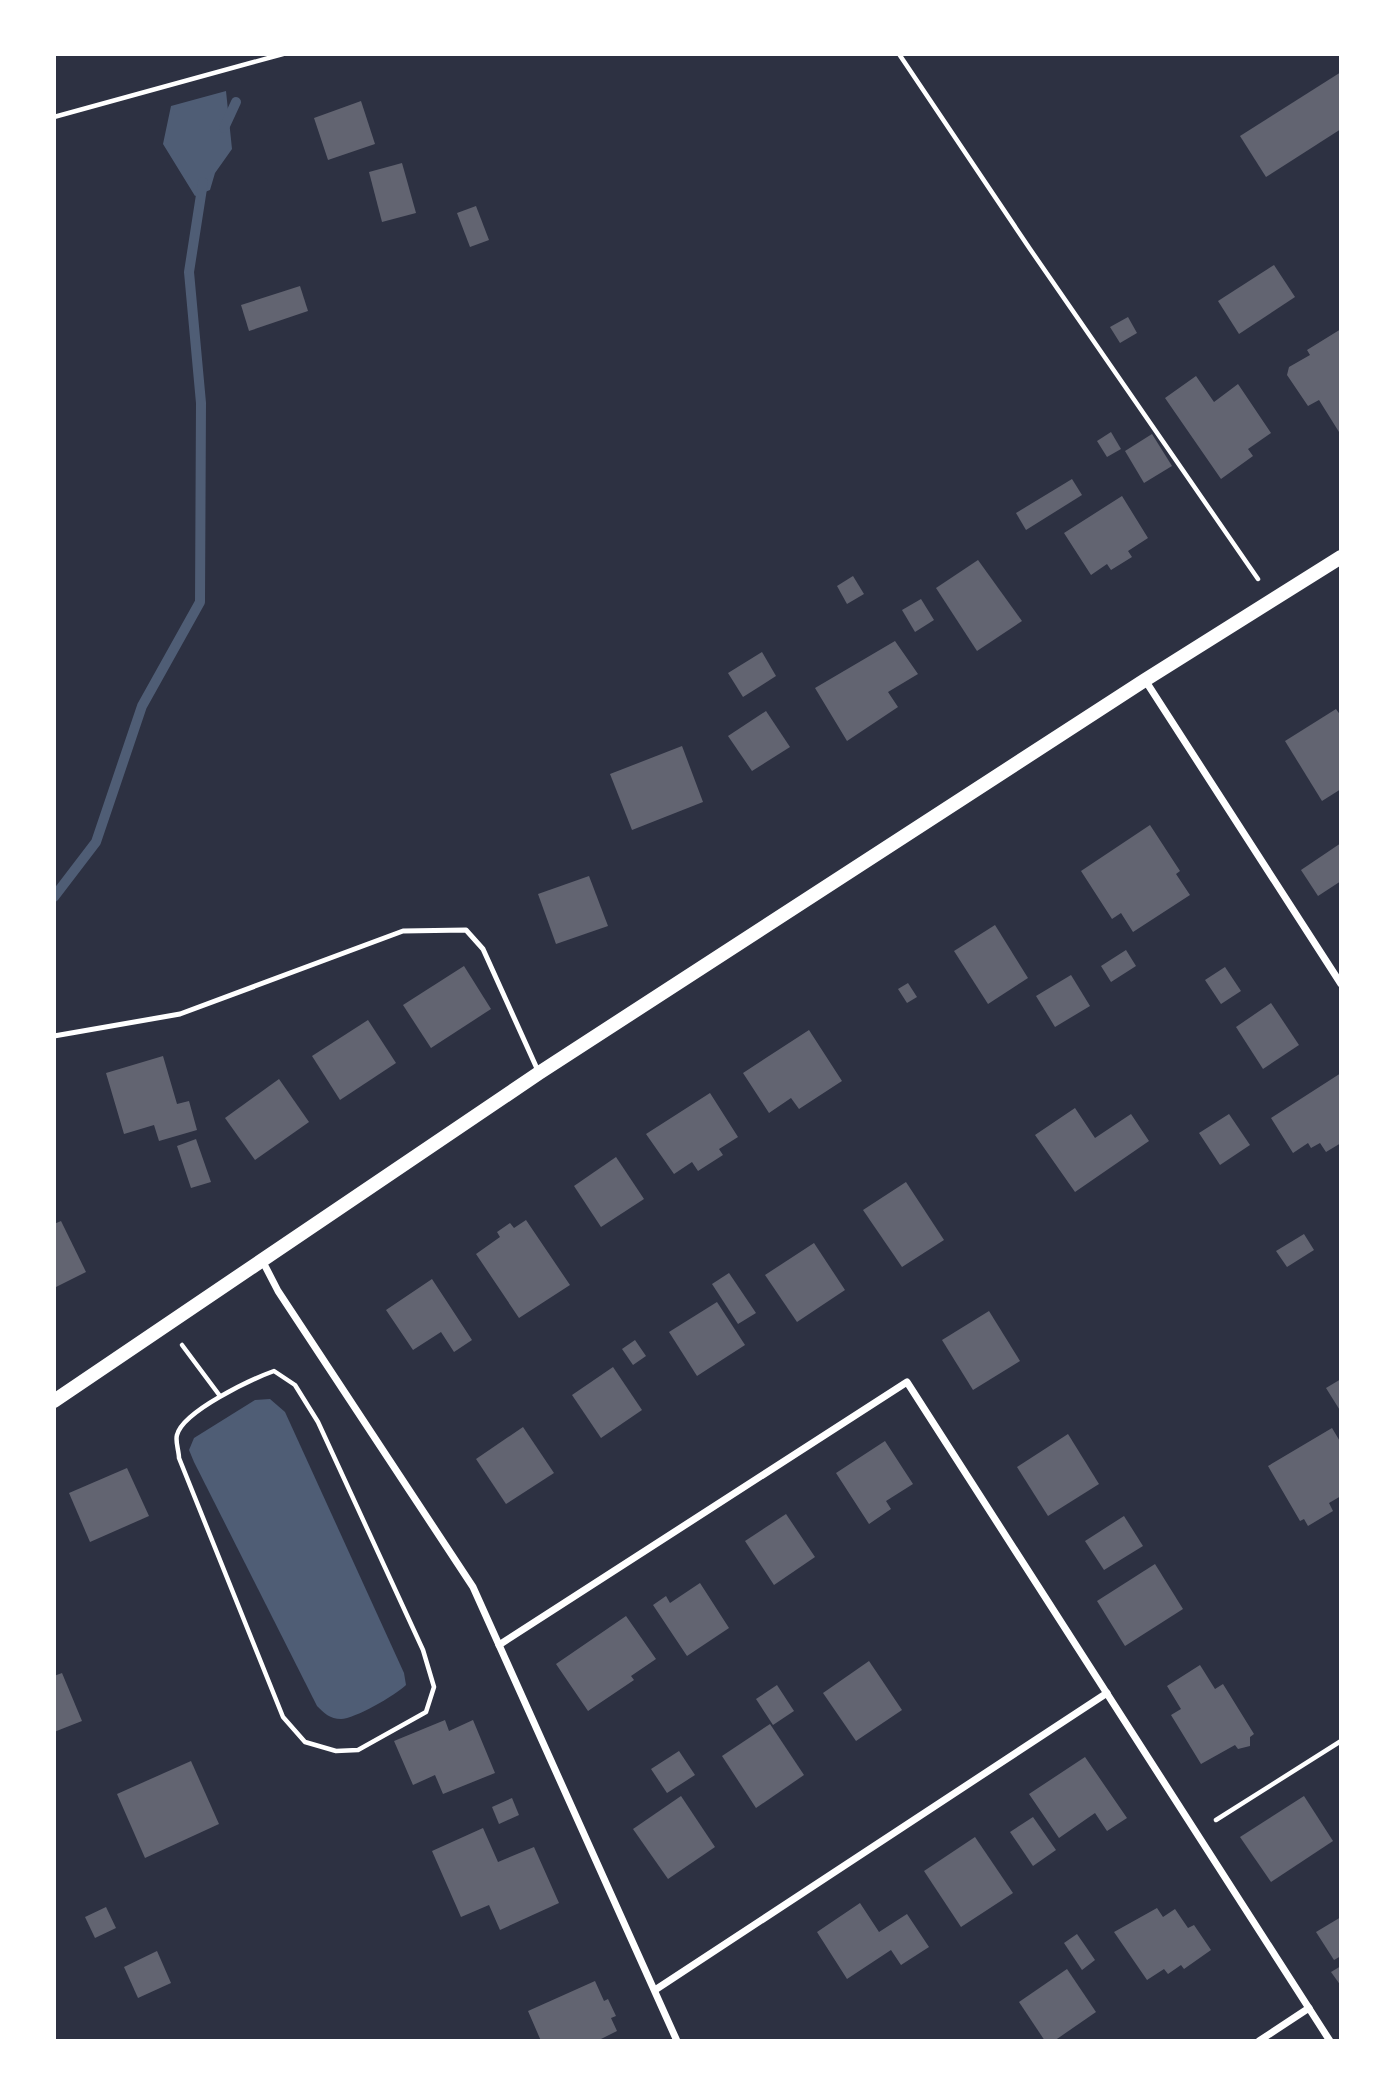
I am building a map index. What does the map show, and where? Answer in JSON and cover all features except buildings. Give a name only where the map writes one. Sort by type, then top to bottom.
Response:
[{"type":"main road","points":[[54,1401],[539,1073],[1145,680],[1341,557]]},
{"type":"street","points":[[1145,680],[1341,984]]},
{"type":"street","points":[[262,1259],[278,1291],[474,1587],[677,2041]]},
{"type":"street","points":[[499,1645],[907,1382],[1330,2041]]},
{"type":"street","points":[[654,1990],[1107,1693]]},
{"type":"street","points":[[1259,2041],[1309,2008]]},
{"type":"lane","points":[[54,1036],[180,1014],[403,932],[467,930],[483,948],[539,1073]]},
{"type":"path","points":[[54,117],[283,54]]},
{"type":"path","points":[[899,54],[1030,249],[1273,600]]},
{"type":"path","points":[[166,1325],[220,1396]]},
{"type":"path","points":[[274,1371],[295,1385],[318,1422],[423,1650],[434,1687],[426,1712],[358,1750],[336,1752],[305,1742],[283,1717],[179,1458],[177,1436],[185,1423],[220,1396],[274,1371]]},
{"type":"path","points":[[1198,1832],[1341,1741]]},
{"type":"water","points":[[226,91],[232,149],[215,173],[210,190],[195,196],[163,144],[171,106]]},
{"type":"water","points":[[270,1399],[285,1412],[404,1673],[406,1685],[401,1689],[375,1706],[347,1718],[330,1717],[317,1706],[189,1450],[194,1438],[255,1400]]},
{"type":"waterway","points":[[224,128],[236,102]]},
{"type":"waterway","points":[[54,897],[96,842],[142,706],[200,602],[201,403],[189,272],[203,182]]}]
